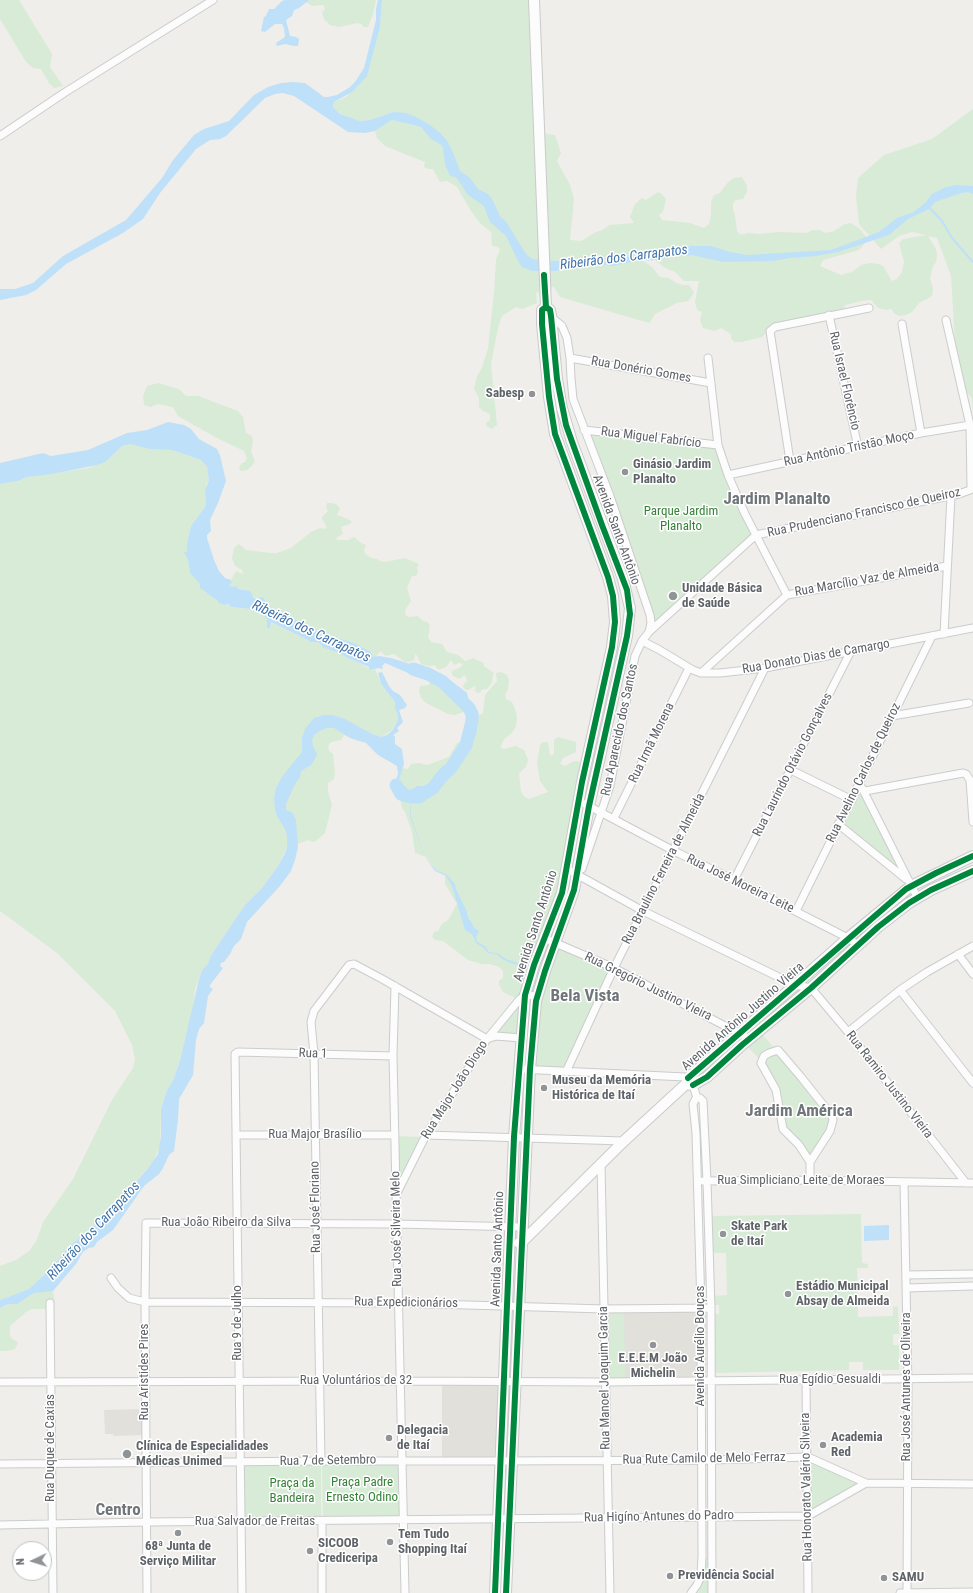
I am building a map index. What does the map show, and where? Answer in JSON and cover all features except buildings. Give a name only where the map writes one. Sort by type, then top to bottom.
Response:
[{"type":"street","points":[[0,136],[38,110],[213,0]]},
{"type":"street","name":"Avenida Santo Antônio","points":[[495,1593],[514,1137],[525,995],[533,969],[562,893],[578,801],[612,647],[615,622],[614,606],[608,576],[555,434],[549,397],[534,0]]},
{"type":"street","points":[[790,461],[770,334],[772,328],[829,315],[869,308]]},
{"type":"street","points":[[546,313],[562,326],[565,332],[570,358],[573,399],[610,496],[650,615],[651,623],[649,632]]},
{"type":"street","name":"Avenida Santo Antônio","points":[[506,1593],[521,1243],[530,1069],[536,996],[571,899],[578,875],[589,806],[627,636],[630,608],[627,590],[566,425],[546,313]]},
{"type":"street","name":"Rua Israel Florêncio","points":[[829,315],[858,447]]},
{"type":"street","points":[[946,320],[970,425]]},
{"type":"street","points":[[902,324],[921,433]]},
{"type":"street","name":"Rua Donério Gomes","points":[[570,358],[711,383]]},
{"type":"street","points":[[701,673],[787,595],[756,535],[728,475],[718,446],[708,358]]},
{"type":"street","name":"Rua Antônio Tristão Moço","points":[[728,475],[921,433],[970,425]]},
{"type":"street","name":"Rua Prudenciano Francisco de Queiroz","points":[[756,535],[963,494],[971,488],[970,425]]},
{"type":"street","name":"Rua Miguel Fabrício","points":[[584,430],[718,446]]},
{"type":"street","points":[[944,634],[951,496]]},
{"type":"street","name":"Rua Aparecido dos Santos","points":[[578,875],[607,798],[635,656],[642,641],[649,632],[756,535]]},
{"type":"street","name":"Rua Marcílio Vaz de Almeida","points":[[787,595],[947,566]]},
{"type":"street","name":"Rua Donato Dias de Camargo","points":[[642,641],[689,668],[701,673],[720,673],[765,668],[851,650],[973,628]]},
{"type":"street","name":"Rua Avelino Carlos de Queiroz","points":[[796,911],[932,636]]},
{"type":"street","name":"Rua Laurindo Otávio Gonçalves","points":[[734,880],[851,650]]},
{"type":"street","name":"Rua Irmã Morena","points":[[614,818],[689,668]]},
{"type":"street","name":"Rua Braulino Ferreira de Almeida","points":[[566,1072],[614,968],[765,668]]},
{"type":"street","points":[[892,716],[970,703]]},
{"type":"street","points":[[791,770],[852,800]]},
{"type":"street","points":[[865,791],[963,773],[966,774],[970,780],[973,822]]},
{"type":"street","points":[[860,784],[865,791],[917,897]]},
{"type":"street","name":"Rua José Moreira Leite","points":[[578,801],[614,818],[674,851],[796,911],[848,938],[858,945]]},
{"type":"street","points":[[838,824],[909,883]]},
{"type":"street","name":"Avenida Antônio Justino Vieira","points":[[521,1243],[624,1141],[689,1082],[739,1032],[795,986],[909,883],[973,856]]},
{"type":"street","points":[[567,869],[643,911],[795,986],[811,988]]},
{"type":"street","name":"Avenida Antônio Justino Vieira","points":[[689,1082],[707,1077],[811,988],[878,927],[917,897],[973,871]]},
{"type":"street","name":"Rua Gregório Justino Vieira","points":[[545,939],[614,968],[750,1039]]},
{"type":"street","points":[[848,1032],[900,990],[973,946]]},
{"type":"street","points":[[958,954],[973,974]]},
{"type":"street","name":"Rua José Floriano","points":[[321,1461],[314,1054],[311,1022],[314,1011],[349,965],[356,965],[395,986]]},
{"type":"street","points":[[395,986],[487,1039],[496,1036],[521,1038]]},
{"type":"street","name":"Rua José Silveira Melo","points":[[395,986],[393,1056],[405,1593]]},
{"type":"street","name":"Rua Ramiro Justino Vieira","points":[[811,988],[970,1183]]},
{"type":"street","points":[[900,990],[973,1082]]},
{"type":"street","points":[[525,995],[536,996]]},
{"type":"street","name":"Rua Major João Diogo","points":[[396,1193],[426,1135],[487,1039],[509,1011],[525,995]]},
{"type":"street","points":[[810,1162],[799,1145],[782,1129],[776,1090],[761,1063],[764,1056],[769,1052],[778,1050],[832,1116],[833,1120],[830,1131],[810,1162],[810,1180]]},
{"type":"street","name":"Rua 1","points":[[235,1054],[238,1052],[393,1056]]},
{"type":"street","name":"Rua 9 de Julho","points":[[235,1054],[242,1593]]},
{"type":"street","points":[[519,1069],[682,1076],[689,1082]]},
{"type":"street","name":"Avenida Aurélio Bouças","points":[[689,1082],[697,1098],[700,1098],[703,1101],[707,1181],[712,1381],[712,1593]]},
{"type":"street","name":"Avenida Aurélio Bouças","points":[[691,1593],[701,1576],[702,1556],[702,1308],[698,1181],[693,1104],[697,1098]]},
{"type":"street","name":"Rua Major Brasílio","points":[[236,1135],[395,1135]]},
{"type":"street","points":[[426,1135],[624,1141]]},
{"type":"street","name":"Rua Manoel Joaquim Garcia","points":[[601,1164],[610,1593]]},
{"type":"street","name":"Rua Simpliciano Leite de Moraes","points":[[698,1181],[810,1180],[970,1183]]},
{"type":"street","name":"Rua José Antunes de Oliveira","points":[[904,1182],[908,1380],[907,1593]]},
{"type":"street","name":"Rua João Ribeiro da Silva","points":[[146,1223],[397,1224],[522,1227]]},
{"type":"street","name":"Rua Aristides Pires","points":[[146,1223],[145,1382],[147,1593]]},
{"type":"street","points":[[509,1242],[521,1243]]},
{"type":"street","points":[[906,1275],[973,1274]]},
{"type":"street","name":"Rua Expedicionários","points":[[111,1278],[123,1294],[129,1298],[145,1302],[238,1301],[399,1303],[604,1309],[711,1308]]},
{"type":"street","points":[[906,1288],[973,1286]]},
{"type":"street","name":"Rua Duque de Caxias","points":[[50,1303],[53,1593]]},
{"type":"street","name":"Rua Egídio Gesualdi","points":[[712,1381],[908,1380],[973,1378]]},
{"type":"street","name":"Rua Honorato Valério Silveira","points":[[806,1380],[808,1457],[808,1593]]},
{"type":"street","name":"Rua Voluntários de 32","points":[[0,1382],[712,1381]]},
{"type":"street","name":"Rua Rute Camilo de Melo Ferraz","points":[[512,1461],[712,1460],[808,1457],[866,1483]]},
{"type":"street","name":"Rua 7 de Setembro","points":[[0,1464],[512,1461]]},
{"type":"street","points":[[808,1516],[866,1483],[973,1484]]},
{"type":"street","points":[[702,1487],[712,1487]]},
{"type":"street","name":"Rua Higíno Antunes do Padro","points":[[510,1520],[702,1516],[808,1516]]},
{"type":"street","name":"Rua Salvador de Freitas","points":[[0,1525],[240,1521],[510,1520]]},
{"type":"street","points":[[322,1521],[322,1593]]},
{"type":"street","points":[[702,1556],[712,1556]]},
{"type":"street","points":[[900,1593],[973,1592]]},
{"type":"shaded area","name":"E.E.E.M João Michelin","points":[[700,1309],[701,1380],[607,1381],[606,1310]]},
{"type":"shaded area","points":[[442,1382],[502,1382],[500,1461],[442,1460]]},
{"type":"shaded area","points":[[140,1409],[140,1411],[142,1411],[143,1435],[114,1436],[113,1434],[105,1434],[104,1410]]},
{"type":"green space","points":[[0,0],[19,0],[52,54],[50,67],[63,86],[54,88],[49,83],[41,69],[33,68],[26,62],[0,19]]},
{"type":"green space","points":[[303,0],[376,0],[368,27],[363,27],[362,24],[357,23],[339,27],[330,25],[324,19],[322,12],[325,9],[324,6],[312,6]]},
{"type":"green space","points":[[382,0],[531,0],[541,133],[555,135],[561,153],[557,161],[570,185],[574,199],[570,240],[581,241],[610,225],[634,223],[630,217],[635,204],[642,198],[646,200],[658,192],[666,199],[663,212],[659,215],[662,220],[690,223],[704,228],[709,224],[711,202],[714,195],[720,193],[728,182],[734,178],[742,177],[747,186],[747,192],[743,199],[736,200],[733,203],[737,231],[740,235],[748,233],[759,234],[778,232],[806,233],[813,230],[820,230],[826,233],[834,231],[845,224],[851,223],[861,230],[866,237],[866,242],[859,250],[823,260],[820,266],[841,275],[852,272],[861,265],[870,263],[879,264],[883,266],[892,281],[897,279],[902,272],[904,262],[899,243],[903,239],[926,235],[912,232],[899,236],[881,249],[859,224],[856,196],[858,178],[884,155],[932,139],[973,109],[973,411],[972,398],[962,385],[955,341],[951,276],[937,238],[928,236],[936,249],[937,256],[930,278],[933,289],[932,296],[919,303],[912,312],[900,316],[895,314],[891,309],[886,310],[878,308],[871,300],[862,301],[845,305],[843,315],[835,320],[788,327],[778,331],[767,332],[762,337],[741,342],[734,342],[731,338],[731,334],[721,328],[715,331],[703,328],[700,320],[702,312],[697,310],[695,302],[699,281],[684,281],[675,272],[665,268],[655,260],[635,255],[652,267],[660,277],[669,278],[676,283],[683,285],[689,285],[694,293],[688,301],[677,303],[655,314],[649,323],[560,297],[554,287],[546,288],[536,293],[537,303],[522,309],[516,307],[502,316],[498,328],[491,364],[497,425],[491,429],[486,425],[486,423],[490,420],[490,414],[483,411],[479,407],[479,398],[474,389],[477,376],[481,370],[488,349],[496,259],[500,250],[498,247],[492,246],[492,233],[480,223],[457,187],[447,181],[440,182],[433,169],[424,167],[425,162],[385,146],[377,138],[375,131],[392,120],[420,127],[393,112],[370,120],[360,121],[340,114],[333,107],[334,102],[346,97],[365,77],[380,27]]},
{"type":"green space","points":[[158,383],[179,389],[186,396],[198,396],[238,411],[243,417],[246,433],[252,436],[253,442],[251,451],[255,461],[251,467],[247,470],[241,471],[239,468],[247,458],[244,451],[215,437],[178,416],[173,407],[158,404],[151,407],[144,405],[143,396],[147,386]]},
{"type":"green space","name":"Parque Jardim Planalto","points":[[587,432],[717,447],[754,535],[652,627]]},
{"type":"green space","points":[[130,444],[172,450],[201,460],[207,467],[209,480],[206,485],[205,507],[191,526],[187,543],[187,552],[185,552],[190,573],[201,584],[202,590],[231,607],[250,609],[263,615],[267,619],[268,629],[270,628],[271,622],[310,642],[317,642],[373,670],[375,669],[381,684],[395,702],[398,720],[393,730],[381,737],[358,741],[344,735],[341,740],[331,742],[328,746],[329,751],[333,754],[335,773],[334,779],[328,783],[328,791],[332,805],[325,833],[316,841],[312,842],[309,840],[287,847],[278,866],[262,888],[245,905],[210,957],[208,964],[202,970],[195,989],[192,1014],[180,1061],[173,1080],[167,1090],[161,1109],[160,1146],[154,1160],[120,1201],[94,1226],[73,1243],[36,1283],[29,1289],[0,1300],[0,1266],[16,1260],[29,1251],[37,1240],[43,1222],[73,1179],[112,1100],[133,1068],[135,1059],[132,1045],[115,1011],[57,953],[0,911],[0,484],[18,481],[27,477],[89,468],[112,455],[122,446]]},
{"type":"green space","points":[[327,503],[337,505],[340,508],[337,515],[352,522],[341,527],[343,534],[336,538],[337,540],[348,540],[354,537],[366,545],[364,550],[365,554],[380,561],[385,562],[405,558],[419,564],[417,567],[418,572],[416,576],[412,576],[407,588],[411,601],[405,610],[406,616],[418,616],[423,621],[428,622],[430,626],[428,637],[431,642],[442,644],[447,652],[458,655],[465,661],[473,658],[484,663],[484,666],[494,673],[491,684],[487,689],[481,690],[481,692],[478,693],[474,690],[476,688],[475,686],[468,690],[464,689],[463,685],[467,681],[465,675],[459,679],[452,675],[452,671],[461,667],[463,664],[459,663],[454,665],[451,660],[446,667],[438,670],[435,665],[429,666],[421,664],[416,654],[414,660],[405,662],[394,654],[386,656],[380,651],[375,658],[354,647],[346,650],[344,649],[341,641],[335,636],[329,637],[324,633],[312,630],[295,620],[290,621],[284,615],[270,607],[263,597],[257,599],[246,590],[231,587],[229,584],[232,582],[231,580],[236,571],[243,574],[242,570],[235,566],[232,558],[234,548],[239,544],[246,550],[277,553],[291,548],[311,532],[327,527],[322,517],[328,511],[326,507]]},
{"type":"green space","points":[[500,672],[506,674],[509,679],[508,690],[505,694],[506,699],[512,702],[517,717],[516,726],[512,733],[504,739],[500,748],[504,749],[516,746],[524,750],[528,760],[526,767],[519,773],[521,792],[525,797],[529,799],[548,792],[540,781],[537,763],[540,745],[543,742],[548,742],[550,756],[554,754],[554,740],[558,737],[576,742],[576,752],[563,758],[560,764],[565,766],[574,761],[578,761],[581,764],[567,869],[537,957],[548,960],[555,943],[614,968],[566,1072],[530,1069],[535,1001],[524,1001],[521,1038],[487,1039],[519,1000],[503,992],[499,985],[499,981],[503,978],[503,971],[499,967],[468,960],[443,941],[435,940],[432,937],[434,932],[438,931],[442,924],[448,920],[457,904],[445,884],[445,875],[436,870],[426,857],[415,853],[412,832],[405,812],[402,808],[399,794],[399,780],[402,768],[408,769],[411,764],[419,763],[427,765],[449,757],[457,743],[467,740],[472,721],[472,714],[466,711],[455,715],[448,714],[426,703],[421,698],[419,691],[420,686],[429,685],[432,676],[442,674],[467,693],[469,703],[480,715],[483,713],[485,695],[497,681],[496,673]]},
{"type":"green space","points":[[862,787],[905,878],[843,822]]},
{"type":"green space","points":[[761,1033],[828,1111],[831,1123],[811,1158],[786,1132],[780,1103],[762,1062],[746,1045]]},
{"type":"green space","points":[[396,1136],[423,1137],[398,1186]]},
{"type":"green space","points":[[861,1214],[862,1263],[868,1264],[868,1268],[857,1268],[858,1317],[893,1316],[893,1307],[898,1306],[899,1334],[893,1334],[893,1345],[899,1345],[899,1370],[863,1370],[863,1362],[849,1362],[849,1370],[714,1373],[713,1314],[719,1314],[719,1305],[713,1305],[713,1296],[727,1295],[726,1253],[711,1253],[710,1216]]},
{"type":"green space","points":[[53,1291],[55,1302],[45,1309],[32,1309],[26,1312],[10,1326],[10,1335],[12,1339],[18,1342],[17,1345],[15,1349],[0,1351],[0,1308],[26,1298],[34,1293]]},
{"type":"green space","points":[[606,1310],[624,1310],[625,1381],[607,1381]]},
{"type":"green space","points":[[809,1458],[861,1483],[810,1512]]},
{"type":"green space","name":"Praça da Bandeira","points":[[321,1461],[321,1520],[242,1520],[241,1463]]},
{"type":"green space","name":"Praça Padre Ernesto Odino","points":[[322,1462],[400,1462],[402,1519],[323,1520]]},
{"type":"green space","points":[[703,1557],[711,1558],[711,1593],[692,1593],[694,1592]]},
{"type":"water","points":[[285,0],[309,0],[294,10],[292,16],[286,20],[290,36],[299,39],[298,46],[285,44],[277,46],[276,43],[285,37],[282,24],[275,24],[265,32],[261,31],[264,17],[269,9],[274,9]]},
{"type":"water","points":[[378,0],[382,0],[380,27],[367,76],[352,92],[334,102],[333,107],[340,114],[360,121],[370,120],[393,112],[406,113],[430,125],[448,142],[460,171],[470,178],[478,189],[488,194],[501,218],[505,220],[524,251],[533,259],[555,261],[605,258],[655,252],[669,247],[686,246],[711,246],[730,252],[748,255],[831,250],[879,232],[897,218],[914,212],[926,202],[932,194],[946,187],[956,185],[973,186],[973,194],[968,192],[961,193],[935,202],[929,209],[908,219],[889,235],[838,252],[816,256],[773,261],[723,262],[692,255],[677,255],[655,260],[635,261],[612,266],[596,263],[575,265],[557,271],[532,271],[522,267],[506,236],[490,222],[484,206],[468,195],[456,177],[450,176],[445,164],[443,147],[431,139],[421,127],[392,120],[375,131],[365,133],[348,132],[294,96],[283,93],[265,98],[226,136],[220,139],[210,140],[196,149],[160,193],[143,219],[123,233],[66,264],[36,290],[26,295],[0,300],[0,289],[15,289],[33,283],[63,256],[126,220],[162,178],[173,160],[194,135],[204,129],[229,121],[254,95],[268,87],[281,83],[293,82],[305,83],[324,97],[337,95],[350,87],[364,68],[376,20]]},
{"type":"water","points":[[168,422],[184,425],[191,429],[199,439],[217,449],[220,455],[226,481],[210,520],[211,531],[207,535],[207,538],[219,571],[225,578],[231,580],[232,583],[229,584],[231,587],[236,586],[239,589],[250,591],[256,599],[263,597],[270,607],[281,612],[290,621],[295,620],[312,630],[324,633],[329,637],[337,637],[341,641],[345,642],[344,649],[346,650],[358,645],[361,646],[361,651],[372,657],[379,656],[391,658],[442,674],[467,693],[469,703],[476,712],[477,731],[472,746],[462,761],[435,792],[419,797],[411,797],[397,793],[393,788],[398,774],[397,766],[378,755],[366,743],[350,738],[334,728],[326,728],[315,734],[312,740],[317,754],[316,757],[311,765],[301,771],[300,778],[296,782],[286,804],[286,810],[292,812],[296,820],[298,847],[295,860],[291,871],[280,886],[247,922],[241,939],[234,946],[224,962],[221,963],[220,966],[223,968],[210,985],[213,989],[208,996],[204,1023],[199,1029],[196,1040],[193,1075],[179,1099],[174,1151],[169,1155],[159,1174],[144,1186],[113,1230],[97,1242],[94,1247],[83,1252],[76,1264],[53,1291],[34,1293],[17,1304],[9,1304],[0,1308],[0,1300],[29,1289],[46,1273],[73,1243],[94,1226],[120,1201],[158,1154],[161,1136],[161,1109],[167,1090],[173,1080],[180,1061],[202,970],[208,964],[210,957],[245,905],[262,888],[278,866],[285,853],[287,847],[287,836],[285,829],[277,816],[274,798],[276,788],[282,777],[302,752],[302,738],[305,729],[314,718],[324,715],[333,715],[345,719],[372,734],[381,737],[387,735],[393,730],[398,720],[398,715],[395,709],[395,702],[381,684],[378,673],[382,672],[389,686],[393,691],[400,695],[407,705],[405,708],[399,710],[403,722],[397,728],[399,731],[393,735],[395,737],[395,744],[402,749],[404,764],[399,780],[401,785],[406,787],[408,791],[418,786],[427,786],[451,768],[466,745],[472,721],[472,714],[461,708],[454,701],[443,682],[428,674],[424,674],[420,678],[385,663],[382,666],[383,669],[379,668],[370,670],[369,667],[317,642],[310,642],[271,622],[270,628],[268,629],[267,619],[263,615],[250,609],[231,607],[228,604],[225,605],[219,603],[200,588],[200,584],[190,573],[188,560],[184,552],[187,552],[187,543],[191,526],[205,507],[206,502],[205,490],[209,480],[207,467],[201,460],[172,450],[150,449],[130,444],[122,446],[105,462],[97,465],[52,474],[27,477],[18,481],[0,484],[0,463],[43,453],[51,456],[88,450],[127,433],[147,430]]},
{"type":"water","points":[[411,797],[411,816],[425,857],[410,816]]},
{"type":"water","points":[[425,857],[436,870],[447,875],[455,884],[467,912],[468,918],[474,928],[479,931],[476,937],[477,942],[485,946],[489,952],[497,953],[506,959],[533,968],[532,970],[502,959],[497,954],[488,953],[484,948],[476,943],[472,934],[465,930],[452,886],[446,876],[435,871]]},
{"type":"water","points":[[889,1225],[889,1240],[864,1241],[864,1226]]},
{"type":"waterway","points":[[928,206],[942,221],[952,238],[973,262]]},
{"type":"waterway","name":"Ribeirão dos Carrapatos","points":[[327,642],[351,649],[366,657]]},
{"type":"waterway","name":"Ribeirão dos Carrapatos","points":[[396,785],[401,794],[411,797],[419,797],[433,788],[443,775],[451,768],[466,745],[472,721],[472,714],[469,708],[443,682],[428,674],[413,669]]},
{"type":"cycle path","points":[[506,1593],[530,1069],[536,1001],[545,971],[574,890],[589,806],[627,636],[630,614],[627,590],[566,425],[557,379],[550,310],[546,307],[544,275]]},
{"type":"cycle path","points":[[495,1593],[514,1137],[525,995],[534,965],[562,893],[582,782],[612,647],[615,622],[613,596],[608,577],[555,434],[549,397],[542,324],[542,310],[546,307]]},
{"type":"cycle path","points":[[688,1078],[906,889],[973,856]]},
{"type":"cycle path","points":[[693,1085],[707,1077],[742,1045],[811,988],[878,927],[909,903],[931,890],[973,871]]},
{"type":"place","name":"Sabesp","points":[[532,394]]},
{"type":"place","name":"Ginásio Jardim Planalto","points":[[625,472]]},
{"type":"place","name":"Unidade Básica de Saúde","points":[[673,596]]},
{"type":"place","name":"Museu da Memória Histórica de Itaí","points":[[544,1088]]},
{"type":"place","name":"Skate Park de Itaí","points":[[723,1234]]},
{"type":"place","name":"Estádio Municipal Absay de Almeida","points":[[788,1294]]},
{"type":"place","name":"E.E.E.M João Michelin","points":[[653,1345]]},
{"type":"place","name":"Delegacia de Itaí","points":[[389,1438]]},
{"type":"place","name":"Academia Red","points":[[823,1445]]},
{"type":"place","name":"Clínica de Especialidades Médicas Unimed","points":[[127,1454]]},
{"type":"place","name":"68ª Junta de Serviço Militar","points":[[178,1533]]},
{"type":"place","name":"Tem Tudo Shopping Itaí","points":[[390,1542]]},
{"type":"place","name":"SICOOB Crediceripa","points":[[310,1551]]},
{"type":"place","name":"Previdência Social","points":[[670,1576]]},
{"type":"place","name":"SAMU","points":[[884,1578]]},
{"type":"district","name":"Jardim Planalto","points":[[777,500]]},
{"type":"district","name":"Bela Vista","points":[[585,997]]},
{"type":"district","name":"Jardim América","points":[[799,1112]]},
{"type":"district","name":"Centro","points":[[118,1511]]}]
